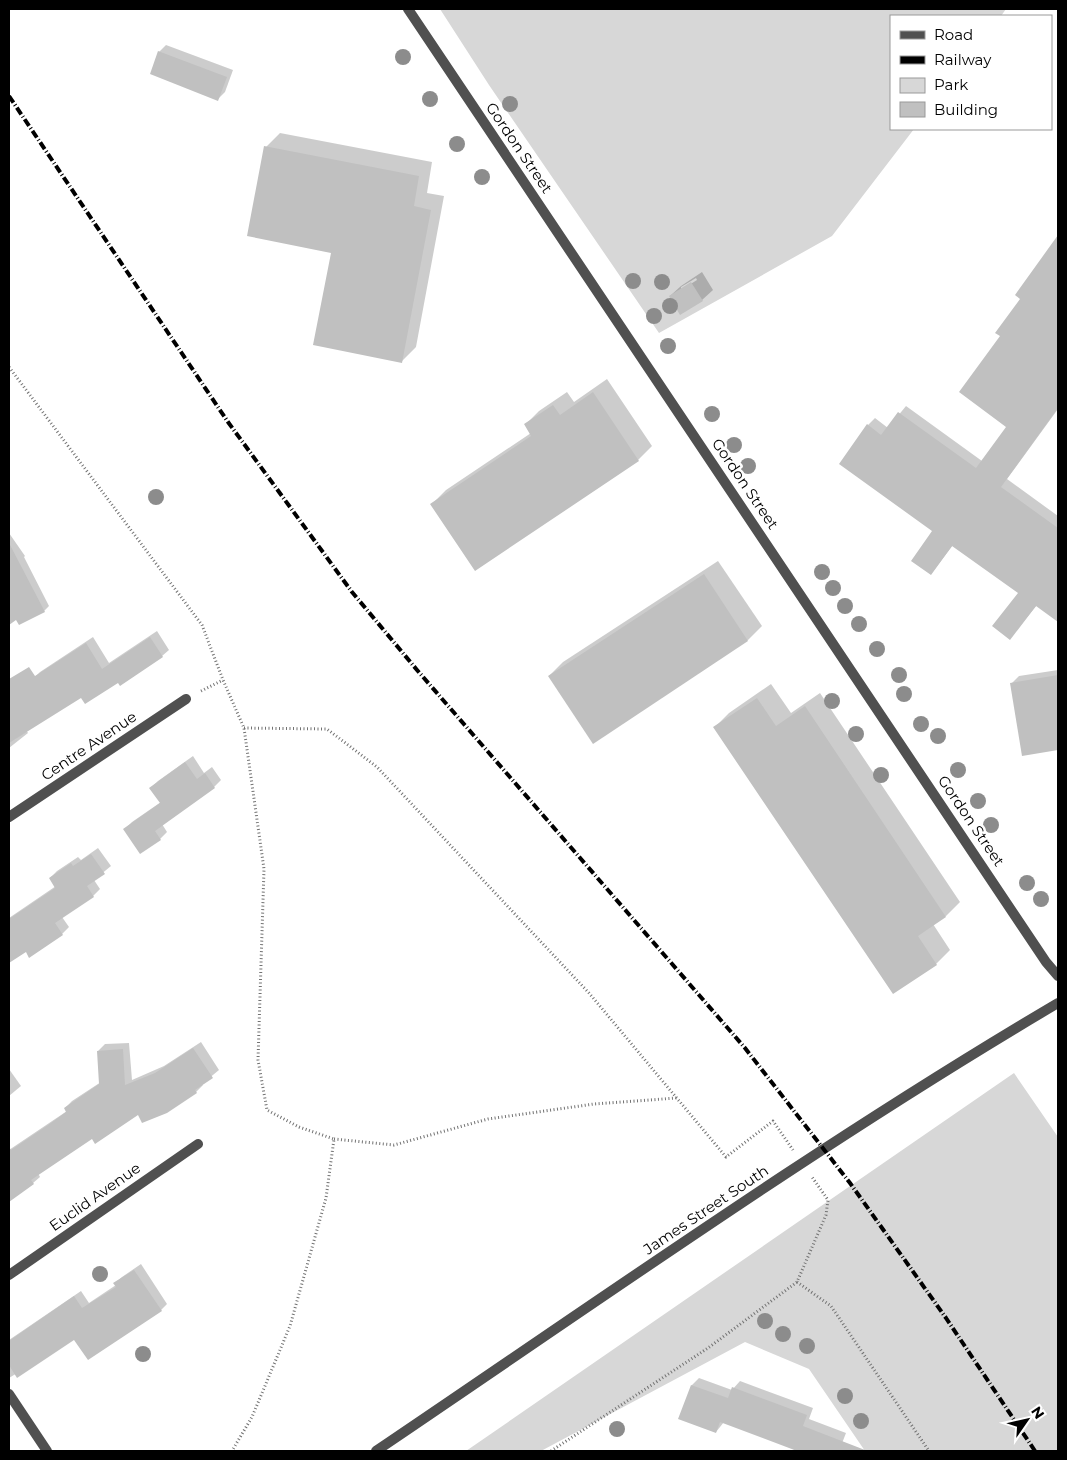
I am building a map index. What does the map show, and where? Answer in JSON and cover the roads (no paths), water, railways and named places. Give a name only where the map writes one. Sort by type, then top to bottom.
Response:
[{"type":"street","name":"Gordon Street","points":[[408,9],[1046,962],[1058,976]]},
{"type":"street","name":"Centre Avenue","points":[[9,817],[186,699]]},
{"type":"street","name":"James Street South","points":[[376,1451],[802,1163],[958,1062],[1058,1003]]},
{"type":"street","name":"Euclid Avenue","points":[[9,1275],[198,1144]]},
{"type":"street","points":[[9,1394],[47,1451]]},
{"type":"railway","points":[[9,96],[228,422],[352,592],[417,670],[745,1048],[850,1183],[946,1318],[1035,1451]]}]
